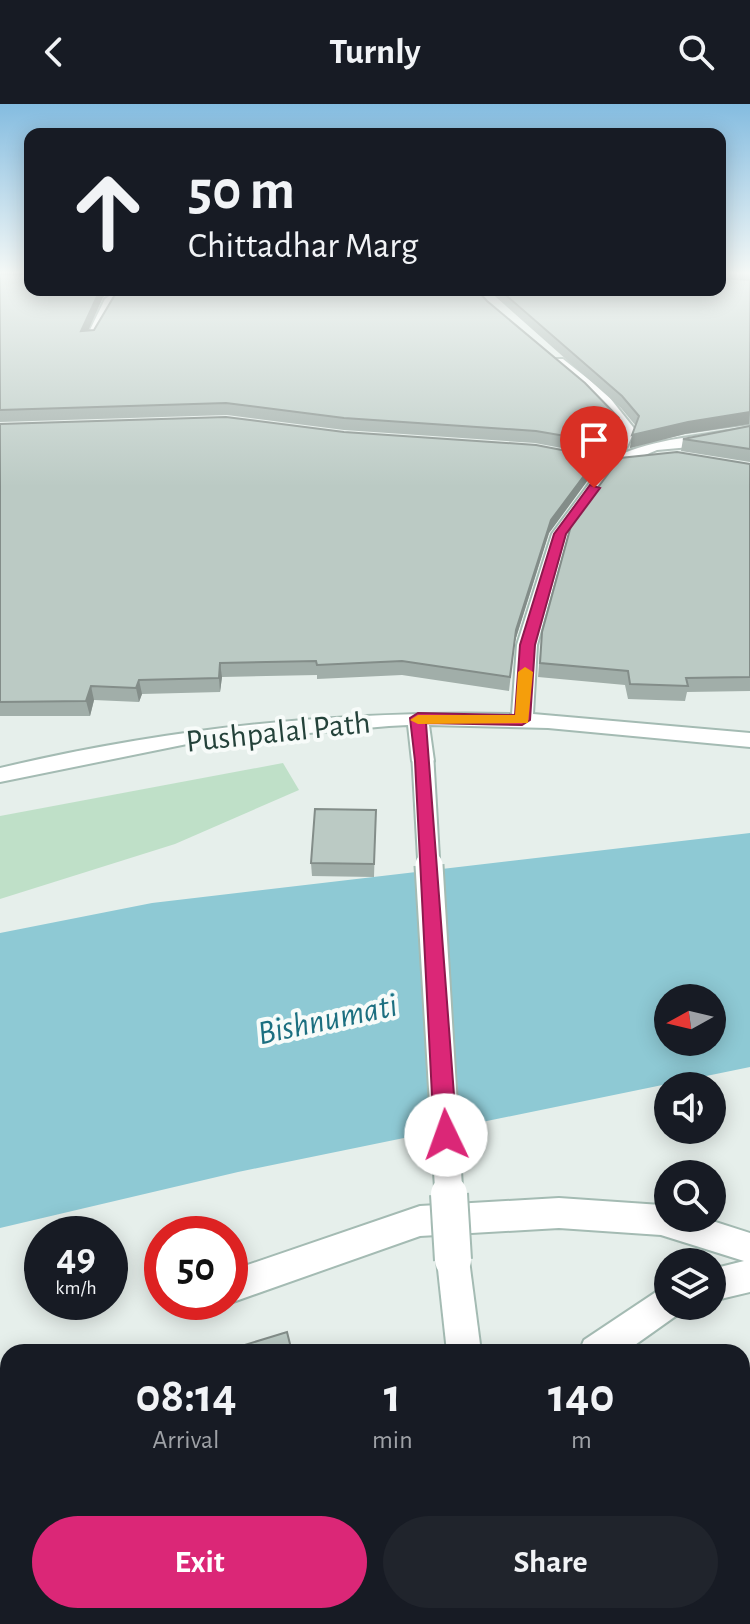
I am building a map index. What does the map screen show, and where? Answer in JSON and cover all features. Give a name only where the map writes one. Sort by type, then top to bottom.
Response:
[{"type":"main road","points":[[522,720],[527,645],[560,534],[603,463],[628,430],[601,396],[542,350]]},
{"type":"main road","points":[[603,463],[654,446],[701,442],[750,431]]},
{"type":"main road","points":[[603,463],[675,457],[690,460]]},
{"type":"main road","points":[[418,718],[453,1260],[463,1344]]},
{"type":"main road","name":"Pushpalal Path","points":[[0,775],[50,762],[267,727],[418,718],[522,720],[750,740]]},
{"type":"main road","points":[[248,1281],[420,1221],[559,1213],[661,1220],[750,1248]]},
{"type":"main road","points":[[726,1282],[750,1276]]},
{"type":"main road","points":[[607,1344],[654,1311]]},
{"type":"green space","points":[[283,763],[299,790],[175,844],[0,899],[0,816]]},
{"type":"water","name":"Bishnumati","points":[[750,833],[750,1067],[726,1072],[654,1072],[654,1087],[238,1172],[51,1216],[24,1216],[24,1222],[0,1228],[0,933],[152,903]]},
{"type":"building","points":[[0,345],[540,345],[585,383],[619,418],[606,443],[536,431],[344,418],[226,403],[0,410]]},
{"type":"building","points":[[563,345],[750,345],[750,412],[632,435],[639,416],[622,396]]},
{"type":"building","points":[[226,417],[344,432],[536,445],[598,457],[551,520],[516,630],[510,677],[402,661],[317,665],[316,661],[220,663],[219,678],[139,680],[136,688],[91,686],[86,701],[0,702],[0,424]]},
{"type":"building","points":[[750,426],[750,449],[683,439]]},
{"type":"building","points":[[677,452],[750,464],[750,677],[686,678],[688,686],[630,684],[628,671],[540,663],[542,632],[572,522],[620,458]]},
{"type":"building","points":[[315,809],[376,810],[374,864],[311,863]]},
{"type":"building","points":[[287,1332],[290,1344],[248,1344]]},
{"type":"slow traffic","points":[[418,720],[522,720],[525,672]]},
{"type":"route","points":[[446,1135],[418,718],[522,720],[527,645],[560,534],[594,488]]}]
